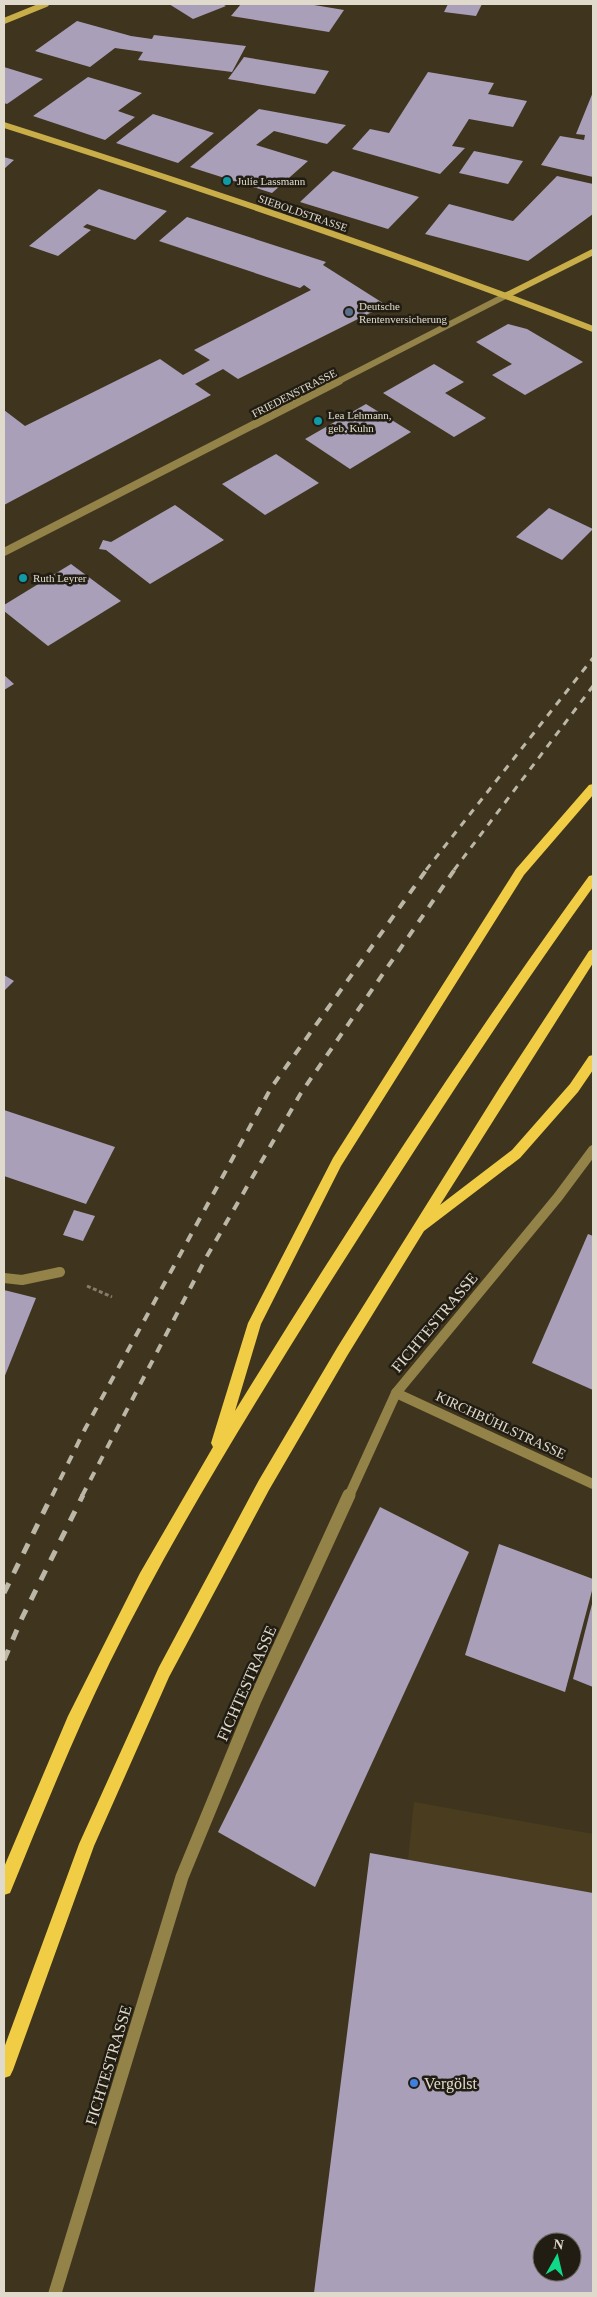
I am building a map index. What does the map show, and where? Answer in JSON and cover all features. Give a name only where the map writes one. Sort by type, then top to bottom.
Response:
[{"type":"main road","points":[[213,1460],[255,1323],[337,1162],[520,872],[593,788]]},
{"type":"main road","points":[[4,1887],[35,1808],[120,1624],[213,1460],[376,1198],[534,960],[593,879]]},
{"type":"main road","points":[[4,2070],[87,1844],[164,1672],[264,1485],[418,1229],[574,981],[593,954]]},
{"type":"main road","points":[[418,1229],[516,1154],[574,1088],[593,1060]]},
{"type":"street","points":[[4,21],[46,4]]},
{"type":"street","name":"SIEBOLDSTRASSE","points":[[4,125],[217,193],[507,295],[593,328]]},
{"type":"street","name":"FRIEDENSTRASSE","points":[[4,552],[593,252]]},
{"type":"street","name":"FICHTESTRASSE","points":[[56,2293],[182,1877],[255,1700],[396,1393],[558,1197],[593,1150]]},
{"type":"street","points":[[4,1278],[22,1280],[60,1272]]},
{"type":"street","name":"KIRCHBÜHLSTRASSE","points":[[396,1393],[593,1484]]},
{"type":"shaded area","points":[[414,1802],[593,1834],[593,1893],[408,1860]]},
{"type":"building","points":[[169,4],[222,4],[226,6],[193,19]]},
{"type":"building","points":[[241,4],[308,4],[344,10],[329,32],[231,16]]},
{"type":"building","points":[[448,4],[482,4],[476,16],[444,12]]},
{"type":"building","points":[[77,21],[131,36],[152,39],[154,35],[246,46],[232,72],[138,60],[143,52],[115,48],[90,67],[35,51]]},
{"type":"building","points":[[244,57],[329,71],[315,94],[228,79]]},
{"type":"building","points":[[4,67],[43,79],[7,104],[4,103]]},
{"type":"building","points":[[428,72],[494,83],[488,94],[527,101],[513,127],[469,119],[452,146],[465,148],[440,174],[352,149],[370,129],[389,133]]},
{"type":"building","points":[[88,77],[142,93],[118,111],[135,117],[105,140],[33,116]]},
{"type":"building","points":[[593,92],[593,177],[541,165],[560,136],[584,140],[585,135],[576,134]]},
{"type":"building","points":[[259,109],[346,125],[327,144],[274,131],[256,145],[308,161],[272,193],[190,167]]},
{"type":"building","points":[[153,114],[214,133],[178,163],[116,143]]},
{"type":"building","points":[[474,151],[523,161],[508,184],[459,173]]},
{"type":"building","points":[[4,157],[14,160],[4,169]]},
{"type":"building","points":[[333,171],[419,197],[388,229],[300,202]]},
{"type":"building","points":[[557,176],[593,184],[593,214],[528,261],[425,234],[449,204],[513,221]]},
{"type":"building","points":[[99,189],[167,211],[135,240],[87,224],[83,227],[91,230],[58,256],[29,246]]},
{"type":"building","points":[[187,217],[326,262],[323,265],[386,305],[238,379],[223,369],[195,384],[211,395],[4,505],[4,410],[25,426],[160,359],[183,375],[210,360],[194,350],[311,290],[304,285],[300,288],[159,241]]},
{"type":"building","points":[[508,324],[527,329],[583,362],[525,395],[492,375],[512,364],[476,342]]},
{"type":"building","points":[[434,364],[464,382],[445,393],[486,418],[454,437],[383,393]]},
{"type":"building","points":[[366,404],[411,432],[350,469],[305,439]]},
{"type":"building","points":[[276,454],[319,483],[265,515],[222,484]]},
{"type":"building","points":[[175,505],[224,540],[150,584],[106,550],[99,549],[103,540],[111,542]]},
{"type":"building","points":[[549,508],[593,529],[562,560],[516,537]]},
{"type":"building","points":[[71,564],[121,601],[48,646],[4,611],[4,605]]},
{"type":"building","points":[[4,675],[14,684],[4,690]]},
{"type":"building","points":[[4,975],[14,981],[4,991]]},
{"type":"building","points":[[4,1110],[115,1147],[86,1204],[4,1176]]},
{"type":"building","points":[[74,1210],[95,1216],[83,1241],[63,1235]]},
{"type":"building","points":[[588,1234],[593,1236],[593,1390],[532,1363]]},
{"type":"building","points":[[4,1290],[36,1298],[4,1378]]},
{"type":"building","points":[[380,1507],[469,1552],[315,1887],[218,1832]]},
{"type":"building","points":[[499,1544],[593,1579],[593,1587],[565,1692],[465,1655]]},
{"type":"building","points":[[593,1600],[593,1687],[573,1679]]},
{"type":"building","points":[[370,1853],[593,1893],[593,2293],[314,2293]]},
{"type":"railway","points":[[426,870],[593,658]]},
{"type":"railway","points":[[454,870],[593,686]]},
{"type":"railway","points":[[52,1496],[85,1429],[271,1088],[427,869]]},
{"type":"railway","points":[[82,1496],[207,1256],[301,1093],[455,869]]},
{"type":"railway","points":[[4,1593],[52,1495]]},
{"type":"railway","points":[[4,1660],[22,1618],[83,1495]]},
{"type":"place","name":"Julie Lassmann","points":[[227,181]]},
{"type":"place","name":"Deutsche Rentenversicherung","points":[[349,312]]},
{"type":"place","name":"Lea Lehmann, geb. Kuhn","points":[[318,421]]},
{"type":"place","name":"Ruth Leyrer","points":[[23,578]]},
{"type":"place","name":"Vergölst","points":[[414,2083]]}]
